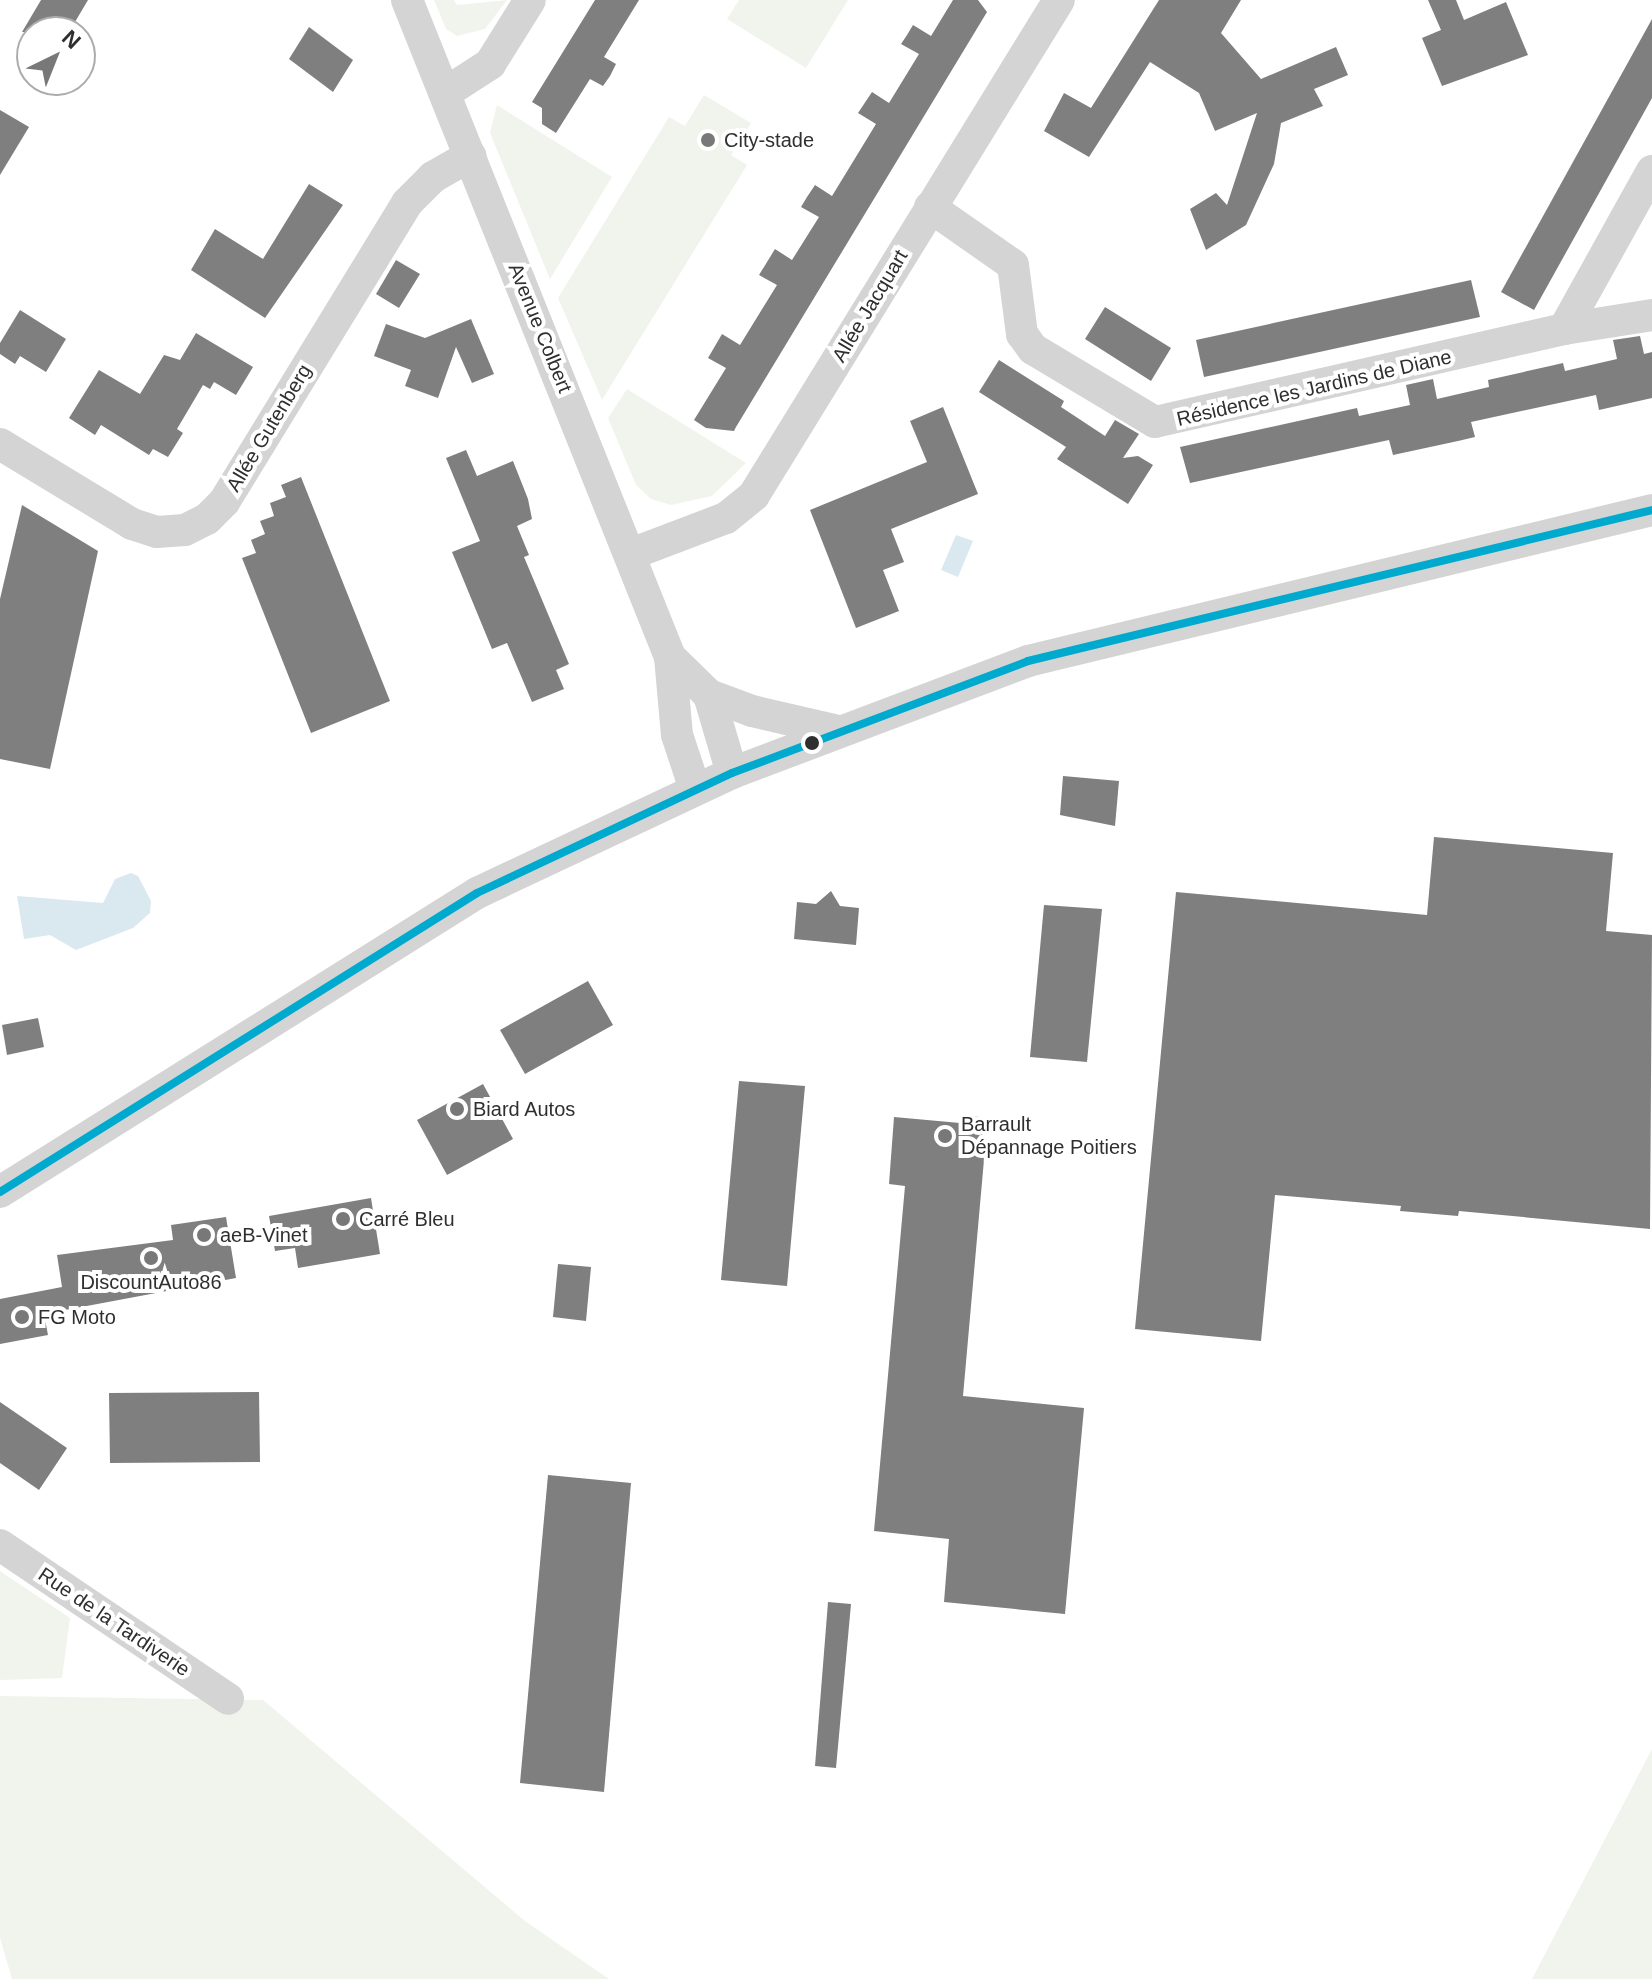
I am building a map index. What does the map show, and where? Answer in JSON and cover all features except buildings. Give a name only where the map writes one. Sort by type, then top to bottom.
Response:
[{"type":"street","name":"Avenue Colbert","points":[[407,0],[670,657],[677,735],[695,789]]},
{"type":"street","points":[[445,93],[490,64],[530,0]]},
{"type":"street","name":"Allée Jacquart","points":[[631,554],[726,518],[754,495],[1059,0]]},
{"type":"street","name":"Allée Gutenberg","points":[[0,444],[132,524],[157,532],[185,530],[207,519],[224,502],[407,203],[433,177],[470,156]]},
{"type":"street","points":[[1564,329],[1652,171]]},
{"type":"street","name":"Résidence les Jardins de Diane","points":[[930,207],[1013,265],[1022,334],[1033,349],[1155,422],[1564,329],[1652,315]]},
{"type":"street","points":[[0,1192],[477,893],[732,773],[967,680],[1105,640],[1652,510]]},
{"type":"street","name":"Avenue Colbert","points":[[670,657],[709,695],[752,711],[838,731]]},
{"type":"street","name":"Avenue Colbert","points":[[709,695],[732,773]]},
{"type":"street","name":"Rue de la Tardiverie","points":[[0,1545],[228,1699]]},
{"type":"shaded area","points":[[434,0],[454,0],[457,5],[507,0],[485,29],[457,36],[446,29]]},
{"type":"shaded area","points":[[739,0],[848,0],[806,68],[727,19]]},
{"type":"shaded area","points":[[704,95],[751,123],[731,155],[747,165],[602,400],[558,298],[669,117],[685,126]]},
{"type":"shaded area","points":[[497,105],[612,177],[550,279],[490,133]]},
{"type":"shaded area","points":[[627,389],[746,463],[712,496],[671,505],[651,499],[636,485],[608,418]]},
{"type":"shaded area","points":[[956,535],[973,541],[958,577],[941,570]]},
{"type":"shaded area","points":[[131,873],[138,876],[151,901],[150,913],[133,928],[76,950],[50,935],[24,939],[17,896],[103,903],[115,879]]},
{"type":"shaded area","points":[[0,1571],[70,1618],[62,1678],[0,1680]]},
{"type":"shaded area","points":[[0,1696],[263,1700],[525,1921],[609,1979],[12,1979],[0,1938]]},
{"type":"shaded area","points":[[1652,1749],[1652,1979],[1532,1979]]},
{"type":"transit line","points":[[0,1192],[477,893],[732,773],[1028,661],[1652,510]]},
{"type":"place","name":"City-stade","points":[[708,140]]},
{"type":"place","name":"Biard Autos","points":[[457,1109]]},
{"type":"place","name":"Barrault Dépannage Poitiers","points":[[945,1136]]},
{"type":"place","name":"Carré Bleu","points":[[343,1219]]},
{"type":"place","name":"aeB-Vinet","points":[[204,1235]]},
{"type":"place","name":"DiscountAuto86","points":[[151,1258]]},
{"type":"place","name":"FG Moto","points":[[22,1317]]}]
